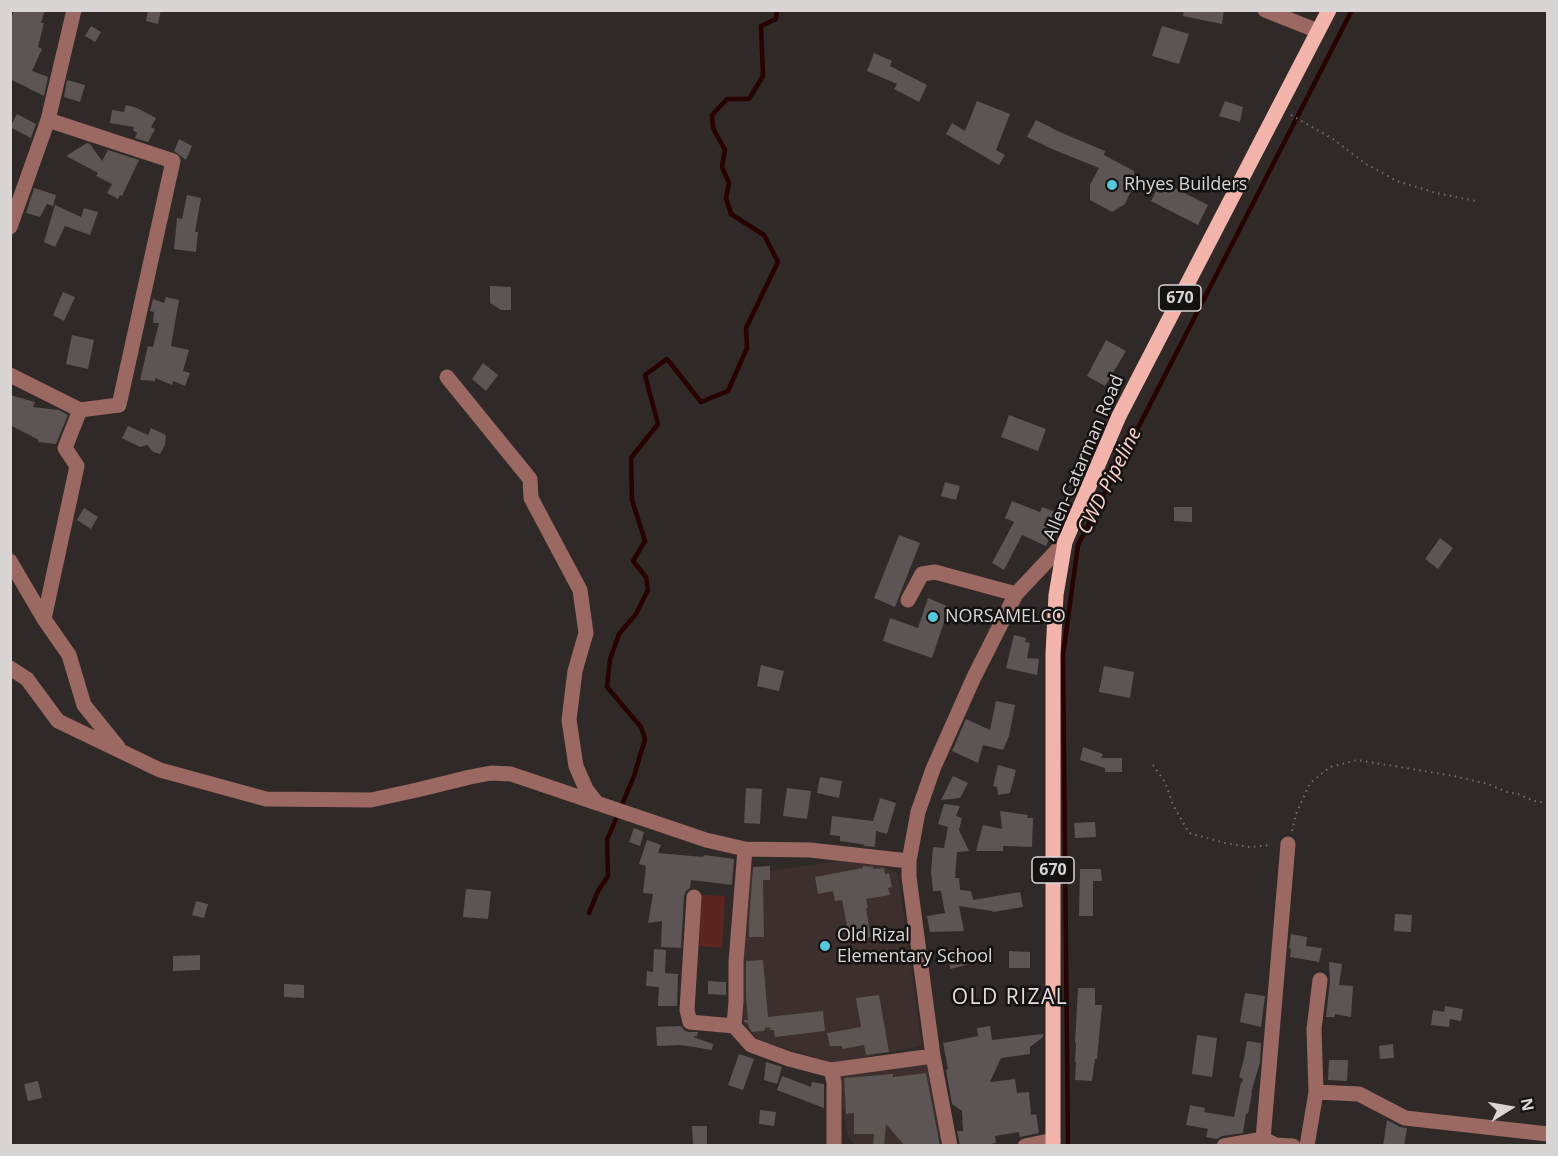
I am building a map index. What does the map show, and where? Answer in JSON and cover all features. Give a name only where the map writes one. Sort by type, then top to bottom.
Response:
[{"type":"main road","name":"Allen-Catarman Road","points":[[1053,1143],[1053,654],[1056,595],[1065,542],[1119,416],[1329,10]]},
{"type":"street","points":[[10,227],[48,120],[74,10]]},
{"type":"street","points":[[1265,10],[1318,31]]},
{"type":"street","points":[[10,375],[80,410],[119,405],[173,161],[48,120]]},
{"type":"street","points":[[447,377],[530,479],[531,498],[580,590],[586,633],[575,671],[569,720],[576,766],[586,789],[596,802]]},
{"type":"street","points":[[44,619],[77,466],[65,448],[80,410]]},
{"type":"street","points":[[950,1146],[933,1056],[909,877],[909,861],[918,812],[933,769],[974,677],[1016,594],[1065,542]]},
{"type":"street","points":[[10,561],[44,619],[69,655],[84,705],[121,751]]},
{"type":"street","points":[[908,600],[922,574],[935,572],[1016,594]]},
{"type":"street","points":[[10,668],[27,679],[58,721],[160,770],[266,799],[371,800],[491,773],[511,774],[706,840],[745,849],[810,850],[909,861]]},
{"type":"street","points":[[1263,1139],[1288,844]]},
{"type":"street","points":[[734,1026],[736,962],[745,849]]},
{"type":"street","points":[[694,897],[687,1010],[690,1022],[734,1026],[751,1045],[789,1059],[831,1070],[933,1056]]},
{"type":"street","points":[[1307,1146],[1316,1092],[1314,1029],[1320,980]]},
{"type":"street","points":[[831,1070],[834,1082],[834,1146]]},
{"type":"street","points":[[1316,1092],[1359,1095],[1405,1118],[1548,1134]]},
{"type":"street","points":[[1224,1146],[1263,1139],[1276,1144],[1293,1146]]},
{"type":"street","points":[[1025,1146],[1053,1143]]},
{"type":"path","points":[[1278,109],[1333,139],[1366,164],[1397,181],[1436,193],[1476,201]]},
{"type":"path","points":[[1153,765],[1165,782],[1173,805],[1189,833],[1250,847],[1288,844],[1296,814],[1310,783],[1330,767],[1357,760],[1454,776],[1488,784],[1534,801],[1548,803]]},
{"type":"shaded area","name":"Old Rizal Elementary School","points":[[864,857],[898,873],[922,1046],[834,1063],[759,1040],[739,1017],[743,875]]},
{"type":"shaded area","points":[[701,895],[725,896],[722,948],[699,946]]},
{"type":"shaded area","points":[[926,1064],[943,1140],[918,1142],[918,1145],[856,1145],[848,1137],[837,1076]]},
{"type":"building","points":[[14,10],[45,10],[38,47],[42,49],[32,71],[48,77],[44,96],[10,79],[10,23]]},
{"type":"building","points":[[148,10],[161,10],[158,24],[146,21]]},
{"type":"building","points":[[1184,10],[1224,10],[1222,24],[1183,16]]},
{"type":"building","points":[[91,26],[101,32],[95,42],[85,36]]},
{"type":"building","points":[[1162,26],[1189,34],[1179,64],[1152,56]]},
{"type":"building","points":[[874,53],[892,61],[890,66],[927,85],[919,102],[894,89],[897,84],[867,71]]},
{"type":"building","points":[[67,80],[85,85],[80,102],[64,97]]},
{"type":"building","points":[[977,101],[1010,114],[996,150],[1005,155],[999,165],[946,134],[952,123],[965,131]]},
{"type":"building","points":[[1225,101],[1243,107],[1240,122],[1219,116]]},
{"type":"building","points":[[126,105],[156,118],[151,127],[155,129],[148,142],[135,138],[137,133],[133,130],[134,127],[110,123],[112,110],[124,112]]},
{"type":"building","points":[[17,114],[36,124],[31,138],[10,127]]},
{"type":"building","points":[[1036,120],[1105,151],[1104,155],[1134,171],[1134,184],[1125,204],[1112,212],[1090,200],[1090,185],[1099,168],[1027,137]]},
{"type":"building","points":[[179,139],[192,146],[186,160],[174,151]]},
{"type":"building","points":[[87,143],[102,161],[108,150],[139,160],[122,196],[120,195],[118,199],[107,193],[112,184],[96,176],[98,173],[66,156]]},
{"type":"building","points":[[1161,181],[1208,205],[1198,225],[1151,201]]},
{"type":"building","points":[[34,188],[56,195],[53,206],[47,204],[40,217],[26,213]]},
{"type":"building","points":[[187,195],[201,198],[195,232],[198,232],[196,252],[174,249],[177,218],[182,219]]},
{"type":"building","points":[[55,205],[81,217],[84,208],[98,212],[90,235],[65,226],[55,247],[44,242]]},
{"type":"building","points":[[490,286],[511,287],[511,310],[501,310],[490,303]]},
{"type":"building","points":[[63,292],[75,297],[64,321],[53,315]]},
{"type":"building","points":[[166,297],[179,300],[171,346],[189,350],[183,371],[190,373],[185,386],[173,381],[172,385],[155,378],[155,381],[140,380],[148,346],[153,347],[159,323],[153,323],[154,312],[150,311],[153,299],[164,303]]},
{"type":"building","points":[[72,335],[94,340],[88,369],[66,364]]},
{"type":"building","points":[[1106,340],[1126,351],[1105,386],[1087,376]]},
{"type":"building","points":[[483,363],[498,375],[486,391],[472,379]]},
{"type":"building","points":[[10,395],[35,402],[33,407],[59,410],[68,415],[56,444],[38,442],[39,440],[10,425]]},
{"type":"building","points":[[1009,415],[1046,429],[1038,451],[1001,437]]},
{"type":"building","points":[[128,426],[148,435],[151,428],[166,435],[165,445],[160,454],[153,452],[147,445],[140,447],[122,438]]},
{"type":"building","points":[[945,482],[960,486],[956,500],[941,496]]},
{"type":"building","points":[[1012,501],[1040,512],[1042,507],[1056,512],[1049,532],[1052,533],[1046,546],[1022,535],[1004,570],[992,563],[1014,522],[1005,518]]},
{"type":"building","points":[[1174,507],[1192,507],[1192,522],[1174,521]]},
{"type":"building","points":[[84,508],[98,517],[91,529],[77,520]]},
{"type":"building","points":[[899,535],[920,543],[895,607],[874,598]]},
{"type":"building","points":[[1440,538],[1453,548],[1438,569],[1425,559]]},
{"type":"building","points":[[928,598],[949,607],[932,658],[883,641],[890,618],[918,628]]},
{"type":"building","points":[[1014,635],[1026,638],[1025,642],[1030,643],[1027,658],[1039,659],[1037,675],[1006,668]]},
{"type":"building","points":[[761,665],[784,671],[779,691],[757,686]]},
{"type":"building","points":[[1104,666],[1134,672],[1130,698],[1099,692]]},
{"type":"building","points":[[996,701],[1015,705],[1009,736],[1003,750],[983,745],[978,763],[952,751],[966,719],[990,730]]},
{"type":"building","points":[[1083,747],[1103,754],[1101,758],[1122,758],[1122,772],[1105,772],[1105,768],[1080,760]]},
{"type":"building","points":[[998,765],[1016,770],[1010,793],[998,795],[997,787],[993,786]]},
{"type":"building","points":[[953,776],[968,783],[960,798],[941,800]]},
{"type":"building","points":[[820,777],[842,781],[839,798],[817,793]]},
{"type":"building","points":[[746,788],[762,789],[760,824],[744,823]]},
{"type":"building","points":[[787,788],[811,791],[807,819],[783,816]]},
{"type":"building","points":[[880,798],[896,803],[887,834],[876,831],[875,847],[840,841],[840,836],[830,835],[832,816],[873,821]]},
{"type":"building","points":[[944,804],[960,806],[956,816],[962,818],[959,830],[969,851],[957,852],[955,878],[959,878],[960,890],[971,891],[973,900],[1020,892],[1023,907],[993,912],[959,906],[964,931],[930,932],[927,916],[945,913],[941,891],[933,891],[931,871],[933,847],[944,848],[948,827],[938,824]]},
{"type":"building","points":[[1000,811],[1028,815],[1027,818],[1033,818],[1032,847],[1003,846],[1003,851],[976,851],[983,825],[1002,829]]},
{"type":"building","points":[[1095,822],[1096,837],[1075,838],[1074,823]]},
{"type":"building","points":[[634,828],[644,832],[640,846],[629,842]]},
{"type":"building","points":[[647,840],[661,845],[658,853],[734,859],[732,885],[691,880],[690,888],[684,896],[681,948],[661,947],[662,921],[648,923],[653,894],[643,893],[646,866],[639,864]]},
{"type":"building","points":[[770,866],[770,880],[763,880],[764,937],[749,937],[753,867]]},
{"type":"building","points":[[863,866],[874,867],[873,869],[884,868],[885,874],[889,873],[892,887],[888,888],[890,895],[866,899],[871,937],[850,941],[842,900],[835,901],[833,891],[818,894],[815,877],[863,868]]},
{"type":"building","points":[[1080,869],[1101,869],[1102,881],[1093,881],[1093,916],[1079,916]]},
{"type":"building","points":[[466,889],[491,891],[488,919],[463,917]]},
{"type":"building","points":[[196,901],[208,904],[204,918],[192,915]]},
{"type":"building","points":[[1395,914],[1412,915],[1411,932],[1394,931]]},
{"type":"building","points":[[1291,934],[1307,937],[1306,946],[1322,948],[1319,962],[1290,957]]},
{"type":"building","points":[[654,949],[666,950],[665,973],[678,974],[677,1006],[658,1006],[659,987],[646,986],[647,971],[653,972]]},
{"type":"building","points":[[949,949],[966,950],[967,965],[950,969]]},
{"type":"building","points":[[1009,951],[1030,952],[1030,968],[1009,968]]},
{"type":"building","points":[[200,955],[200,970],[173,971],[173,956]]},
{"type":"building","points":[[763,960],[768,1017],[823,1011],[825,1031],[775,1037],[774,1030],[770,1030],[771,1028],[766,1027],[764,1031],[752,1032],[748,1023],[744,1022],[748,1020],[746,961]]},
{"type":"building","points":[[1329,962],[1342,964],[1339,985],[1353,986],[1351,1017],[1335,1014],[1335,1017],[1326,1017],[1330,981]]},
{"type":"building","points":[[708,981],[726,982],[726,995],[708,994]]},
{"type":"building","points":[[284,984],[304,985],[304,998],[284,997]]},
{"type":"building","points":[[1078,988],[1095,988],[1095,1005],[1102,1005],[1097,1059],[1095,1059],[1092,1081],[1075,1080]]},
{"type":"building","points":[[1245,993],[1265,996],[1261,1027],[1240,1022]]},
{"type":"building","points":[[879,995],[889,1052],[866,1055],[864,1045],[842,1049],[842,1046],[830,1046],[827,1033],[861,1027],[856,998]]},
{"type":"building","points":[[1445,1006],[1463,1009],[1461,1021],[1450,1019],[1449,1027],[1431,1025],[1433,1010],[1444,1012]]},
{"type":"building","points":[[681,1026],[688,1032],[698,1032],[697,1036],[693,1037],[713,1044],[712,1050],[681,1045],[657,1046],[656,1027]]},
{"type":"building","points":[[990,1026],[992,1040],[1043,1034],[1043,1037],[1030,1047],[1030,1054],[1001,1058],[990,1082],[1015,1079],[1017,1093],[1029,1092],[1031,1115],[1036,1114],[1039,1133],[1020,1137],[1019,1132],[995,1136],[996,1143],[960,1146],[957,1131],[963,1131],[962,1111],[952,1104],[943,1043],[978,1036],[977,1028]]},
{"type":"building","points":[[1197,1035],[1217,1038],[1212,1077],[1192,1074]]},
{"type":"building","points":[[1247,1041],[1261,1043],[1260,1062],[1243,1133],[1217,1139],[1206,1137],[1208,1129],[1186,1125],[1190,1105],[1205,1108],[1204,1112],[1234,1117],[1243,1079],[1239,1077]]},
{"type":"building","points":[[1393,1044],[1394,1058],[1380,1059],[1379,1046]]},
{"type":"building","points":[[739,1054],[754,1059],[743,1090],[728,1085]]},
{"type":"building","points":[[1329,1060],[1348,1060],[1347,1081],[1328,1080]]},
{"type":"building","points":[[766,1062],[782,1067],[777,1084],[764,1080]]},
{"type":"building","points":[[926,1073],[940,1146],[905,1146],[886,1124],[884,1146],[873,1146],[874,1134],[854,1134],[854,1113],[846,1114],[844,1078],[893,1074],[893,1077]]},
{"type":"building","points":[[782,1076],[811,1087],[812,1082],[824,1084],[824,1108],[777,1090]]},
{"type":"building","points":[[38,1081],[42,1098],[28,1101],[24,1084]]},
{"type":"building","points":[[760,1110],[776,1112],[774,1126],[759,1124]]},
{"type":"building","points":[[1387,1120],[1407,1128],[1404,1146],[1383,1146]]},
{"type":"building","points":[[692,1126],[707,1126],[707,1144],[693,1144]]},
{"type":"waterway","points":[[589,913],[598,891],[608,876],[607,840],[634,776],[645,739],[641,727],[607,687],[610,659],[619,634],[636,614],[648,590],[646,577],[633,561],[645,541],[632,500],[631,458],[658,424],[645,375],[667,359],[701,402],[728,391],[747,348],[746,328],[778,262],[764,235],[731,214],[726,198],[729,183],[722,167],[725,150],[713,128],[712,115],[727,99],[749,99],[763,76],[761,26],[776,19],[777,10]]},
{"type":"waterway","name":"CWD Pipeline","points":[[1068,1146],[1063,655],[1078,545],[1352,10]]},
{"type":"place","name":"Rhyes Builders","points":[[1112,185]]},
{"type":"place","name":"NORSAMELCO","points":[[933,617]]},
{"type":"place","name":"Old Rizal Elementary School","points":[[825,946]]},
{"type":"district","name":"OLD RIZAL","points":[[1010,998]]}]
